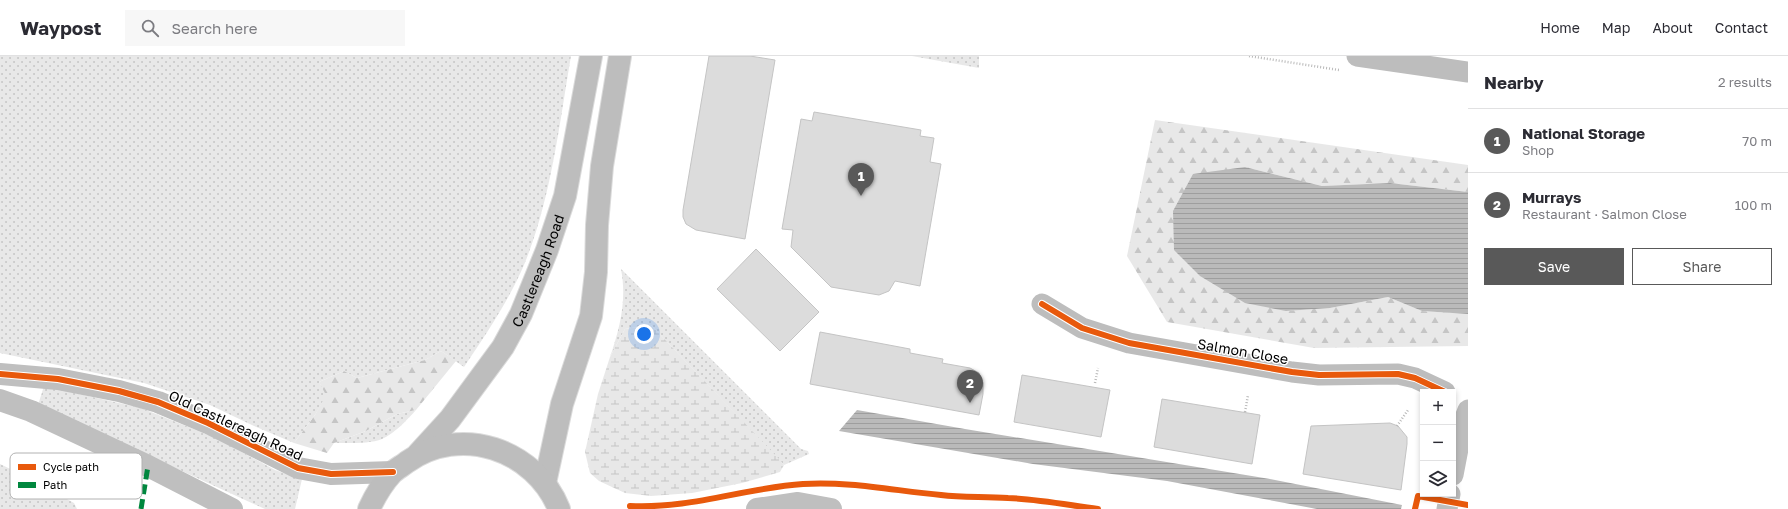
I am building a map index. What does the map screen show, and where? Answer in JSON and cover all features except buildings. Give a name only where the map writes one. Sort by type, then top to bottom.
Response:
[{"type":"main road","name":"Castlereagh Road","points":[[418,454],[450,419],[503,348],[521,314],[547,250],[565,196],[590,56]]},
{"type":"main road","points":[[556,500],[562,404],[591,316],[596,272],[597,225],[602,166],[620,56]]},
{"type":"main road","points":[[369,509],[379,489],[393,472],[418,454],[445,445],[473,444],[500,450],[525,463],[556,500]]},
{"type":"street","points":[[1357,56],[1468,72]]},
{"type":"street","name":"Salmon Close","points":[[1042,304],[1082,328],[1129,343],[1292,372],[1319,375],[1398,374],[1415,378],[1439,389]]},
{"type":"street","name":"Old Castlereagh Road","points":[[0,374],[58,379],[119,391],[158,402],[208,423],[298,468],[331,474],[393,472]]},
{"type":"street","points":[[1456,398],[1468,404]]},
{"type":"street","points":[[0,400],[38,414],[120,453]]},
{"type":"street","points":[[1456,461],[1463,423],[1468,410]]},
{"type":"street","points":[[142,463],[232,509]]},
{"type":"street","points":[[1447,509],[1449,497]]},
{"type":"street","points":[[757,509],[798,503],[831,509]]},
{"type":"path","points":[[1095,383],[1098,368]]},
{"type":"path","points":[[1245,412],[1248,395]]},
{"type":"path","points":[[1397,426],[1408,410]]},
{"type":"green space","points":[[0,56],[571,56],[548,188],[533,240],[524,265],[511,292],[464,367],[441,351],[425,360],[357,378],[344,371],[319,382],[327,395],[315,415],[294,443],[210,405],[144,383],[0,353]]},
{"type":"green space","points":[[912,56],[979,56],[979,68]]},
{"type":"green space","points":[[1155,120],[1468,165],[1468,192],[1390,183],[1322,186],[1245,167],[1286,311],[1330,308],[1388,297],[1422,311],[1468,314],[1468,346],[1314,348],[1167,322],[1127,256]]},
{"type":"green space","points":[[621,269],[801,449],[808,451],[809,454],[784,465],[651,325],[625,329],[610,357],[622,314],[623,280]]},
{"type":"green space","points":[[651,325],[780,460],[784,465],[780,472],[742,483],[692,493],[651,496],[625,493],[599,481],[590,473],[585,452],[598,394],[610,357],[625,329]]},
{"type":"green space","points":[[441,351],[456,361],[416,410],[397,414],[366,431],[334,443],[327,453],[294,443],[315,415],[326,395],[319,382],[344,371],[357,378],[425,360]]},
{"type":"green space","points":[[44,386],[141,408],[216,438],[275,470],[302,479],[295,509],[265,509],[38,405]]},
{"type":"green space","points":[[416,410],[396,430],[382,439],[365,442],[334,443],[366,431],[397,414]]},
{"type":"green space","points":[[0,464],[10,469],[10,499],[67,499],[74,503],[77,509],[0,509]]},
{"type":"shaded area","points":[[1245,167],[1322,186],[1390,183],[1468,192],[1468,314],[1422,311],[1388,297],[1330,308],[1286,311],[1245,303],[1200,276],[1174,250],[1173,211],[1193,174]]},
{"type":"shaded area","points":[[857,410],[1270,479],[1402,505],[1401,509],[1317,509],[1167,481],[1033,464],[839,431]]},
{"type":"marked path","points":[[141,509],[148,466]]},
{"type":"cycle path","points":[[1042,304],[1082,328],[1129,343],[1292,372],[1319,375],[1398,374],[1415,378],[1439,389]]},
{"type":"cycle path","points":[[0,374],[58,379],[119,391],[158,402],[208,423],[298,468],[331,474],[393,472]]},
{"type":"cycle path","points":[[630,506],[674,504],[781,486],[820,483],[855,485],[949,496],[1000,497],[1053,502],[1098,509]]},
{"type":"cycle path","points":[[1415,509],[1418,496],[1468,505]]},
{"type":"place","name":"National Storage","points":[[861,196]]},
{"type":"place","name":"Murrays","points":[[970,403]]}]
